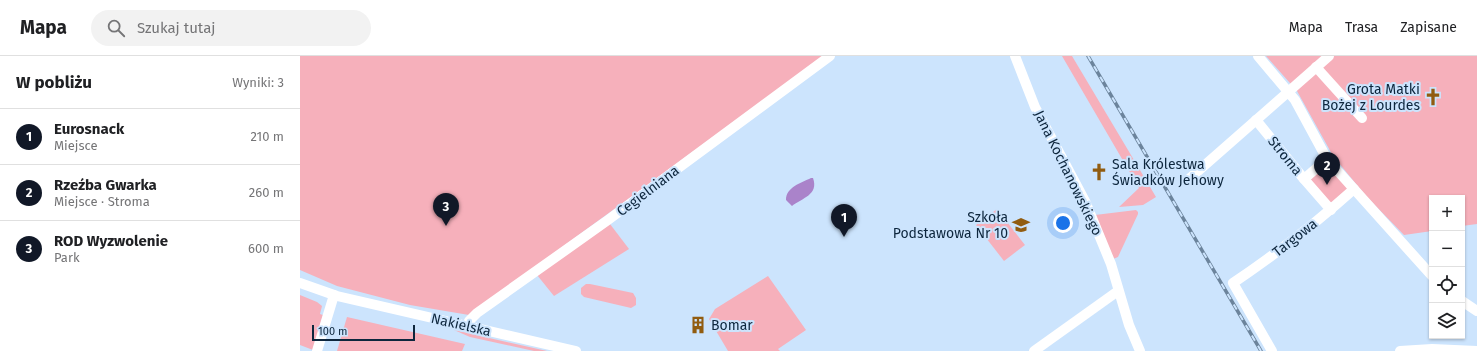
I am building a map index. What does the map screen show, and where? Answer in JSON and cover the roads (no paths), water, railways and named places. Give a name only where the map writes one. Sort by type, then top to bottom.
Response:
[{"type":"street","name":"Cegielniana","points":[[467,327],[469,321],[477,313],[608,220],[830,56]]},
{"type":"street","name":"Jana Kochanowskiego","points":[[1015,56],[1035,107],[1085,201],[1111,264],[1129,325],[1140,351]]},
{"type":"street","points":[[1258,56],[1295,100],[1326,159],[1429,273]]},
{"type":"street","points":[[1189,179],[1329,56]]},
{"type":"street","points":[[1316,67],[1362,118]]},
{"type":"street","name":"Stroma","points":[[1256,120],[1331,210]]},
{"type":"street","points":[[1304,179],[1326,159]]},
{"type":"street","name":"Targowa","points":[[1272,351],[1233,284],[1284,248],[1354,190]]},
{"type":"street","name":"Nakielska","points":[[300,283],[334,295],[576,351]]},
{"type":"street","points":[[1034,351],[1118,291]]},
{"type":"street","points":[[317,351],[334,295]]},
{"type":"street","points":[[1465,303],[1477,311]]},
{"type":"street","points":[[1400,351],[1432,349],[1477,351]]},
{"type":"railway","points":[[1088,56],[1261,351]]},
{"type":"place","name":"Grota Matki Bożej z Lourdes","points":[[1433,97]]},
{"type":"place","name":"Sala Królestwa Świadków Jehowy","points":[[1099,172]]},
{"type":"place","name":"Rzeźba Gwarka","points":[[1327,185]]},
{"type":"place","name":"Szkoła Podstawowa Nr 10","points":[[1021,225]]},
{"type":"place","name":"ROD Wyzwolenie","points":[[446,226]]},
{"type":"place","name":"Eurosnack","points":[[844,237]]},
{"type":"place","name":"Bomar","points":[[698,325]]}]
